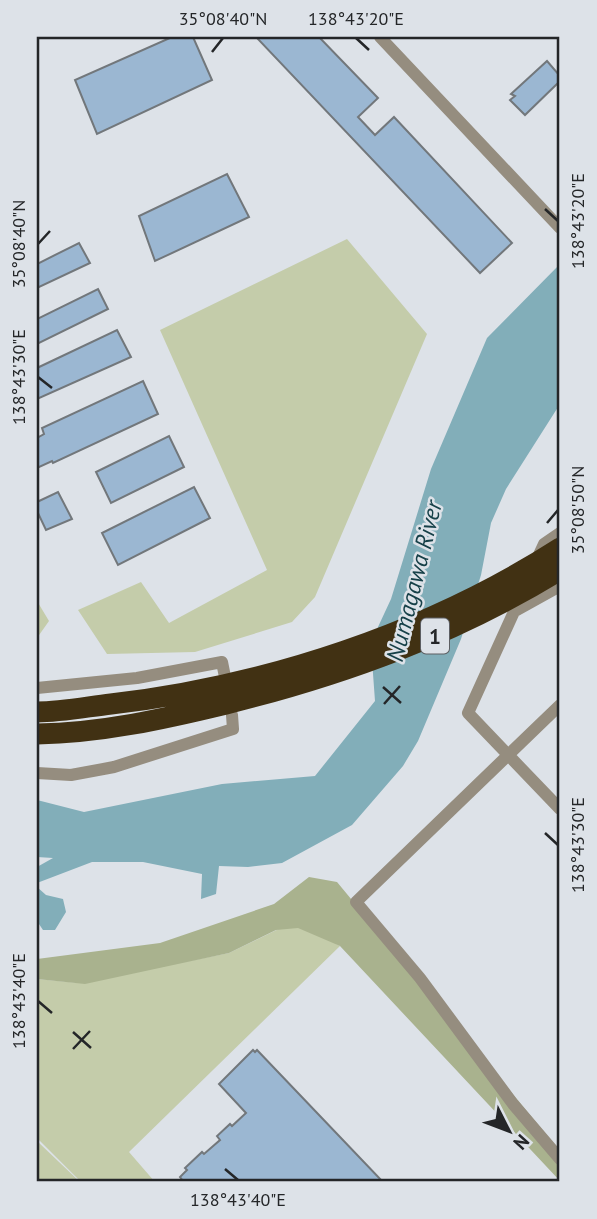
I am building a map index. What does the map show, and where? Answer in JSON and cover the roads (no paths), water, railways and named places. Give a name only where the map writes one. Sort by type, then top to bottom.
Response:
[{"type":"highway","name":"1","points":[[37,712],[171,697],[245,682],[314,661],[417,622],[490,587],[560,548]]},
{"type":"highway","name":"1","points":[[37,734],[169,718],[302,685],[422,641],[498,606],[560,570]]},
{"type":"street","points":[[380,37],[560,228]]},
{"type":"street","points":[[560,533],[544,544],[468,713],[560,809]]},
{"type":"street","points":[[515,611],[560,586]]},
{"type":"street","points":[[37,688],[137,678],[222,662],[225,677]]},
{"type":"street","points":[[560,705],[356,901],[420,978],[513,1104],[560,1159]]},
{"type":"street","points":[[37,773],[71,775],[114,767],[233,729],[232,715]]},
{"type":"water","name":"Numagawa River","points":[[560,264],[560,404],[506,489],[491,523],[481,575],[461,639],[418,741],[403,766],[352,825],[282,863],[248,867],[219,866],[216,894],[201,899],[202,874],[143,862],[92,862],[37,883],[37,867],[53,858],[37,857],[37,800],[84,812],[222,784],[315,776],[375,701],[372,660],[365,655],[391,599],[431,469],[487,338]]},
{"type":"water","points":[[37,887],[46,895],[63,899],[66,912],[55,930],[43,930],[37,921]]}]
